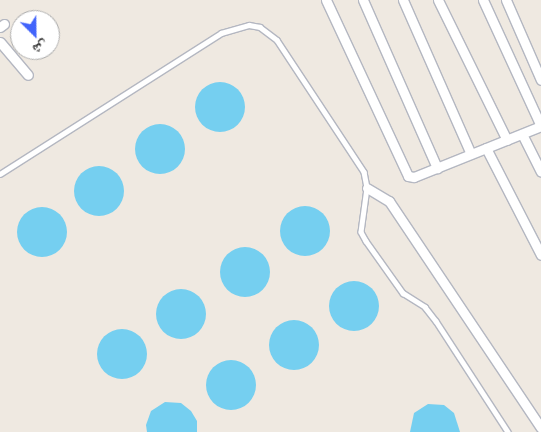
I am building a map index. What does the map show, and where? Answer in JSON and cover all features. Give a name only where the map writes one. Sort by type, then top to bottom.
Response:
[{"type":"street","points":[[326,0],[405,174],[414,177],[541,126],[483,0]]},
{"type":"street","points":[[363,0],[437,168]]},
{"type":"street","points":[[403,0],[471,154]]},
{"type":"street","points":[[438,0],[506,140]]},
{"type":"street","points":[[506,0],[541,80]]},
{"type":"street","points":[[0,42],[28,75]]},
{"type":"street","points":[[522,134],[541,172]]},
{"type":"street","points":[[486,148],[541,255]]},
{"type":"street","points":[[367,188],[389,201],[541,428]]},
{"type":"lane","points":[[0,174],[222,33],[249,25],[260,27],[277,40],[359,162],[367,188],[361,232],[366,241],[403,293],[425,307],[436,321],[508,432]]},
{"type":"water","points":[[215,82],[225,82],[238,89],[245,102],[245,112],[238,125],[225,132],[215,132],[206,128],[199,121],[195,112],[195,102],[199,93],[206,86]]},
{"type":"water","points":[[155,124],[165,124],[178,131],[185,144],[185,154],[178,167],[165,174],[155,174],[146,170],[139,163],[135,154],[135,144],[139,135],[146,128]]},
{"type":"water","points":[[94,166],[104,166],[117,173],[124,186],[124,196],[117,209],[104,216],[94,216],[85,212],[78,205],[74,196],[74,186],[78,177],[85,170]]},
{"type":"water","points":[[300,206],[310,206],[323,213],[330,226],[330,236],[323,249],[310,256],[300,256],[291,252],[284,245],[280,236],[280,226],[284,217],[291,210]]},
{"type":"water","points":[[37,207],[47,207],[60,214],[67,227],[67,237],[60,250],[47,257],[37,257],[28,253],[21,246],[17,237],[17,227],[21,218],[28,211]]},
{"type":"water","points":[[240,247],[250,247],[263,254],[270,267],[270,277],[263,290],[250,297],[240,297],[231,293],[224,286],[220,277],[220,267],[224,258],[231,251]]},
{"type":"water","points":[[349,281],[359,281],[372,288],[379,301],[379,311],[372,324],[359,331],[349,331],[340,327],[333,320],[329,311],[329,301],[333,292],[340,285]]},
{"type":"water","points":[[176,289],[186,289],[199,296],[206,309],[206,319],[199,332],[186,339],[176,339],[167,335],[160,328],[156,319],[156,309],[160,300],[167,293]]},
{"type":"water","points":[[289,320],[299,320],[312,327],[319,340],[319,350],[312,363],[299,370],[289,370],[280,366],[273,359],[269,350],[269,340],[273,331],[280,324]]},
{"type":"water","points":[[117,329],[127,329],[140,336],[147,349],[147,359],[140,372],[127,379],[117,379],[108,375],[101,368],[97,359],[97,349],[101,340],[108,333]]},
{"type":"water","points":[[226,360],[236,360],[249,367],[256,380],[256,390],[249,403],[236,410],[226,410],[217,406],[210,399],[206,390],[206,380],[210,371],[217,364]]},
{"type":"water","points":[[165,402],[181,403],[191,411],[197,421],[197,432],[147,432],[146,425],[151,411]]},
{"type":"water","points":[[428,404],[444,405],[454,413],[460,432],[410,432],[414,413]]}]
